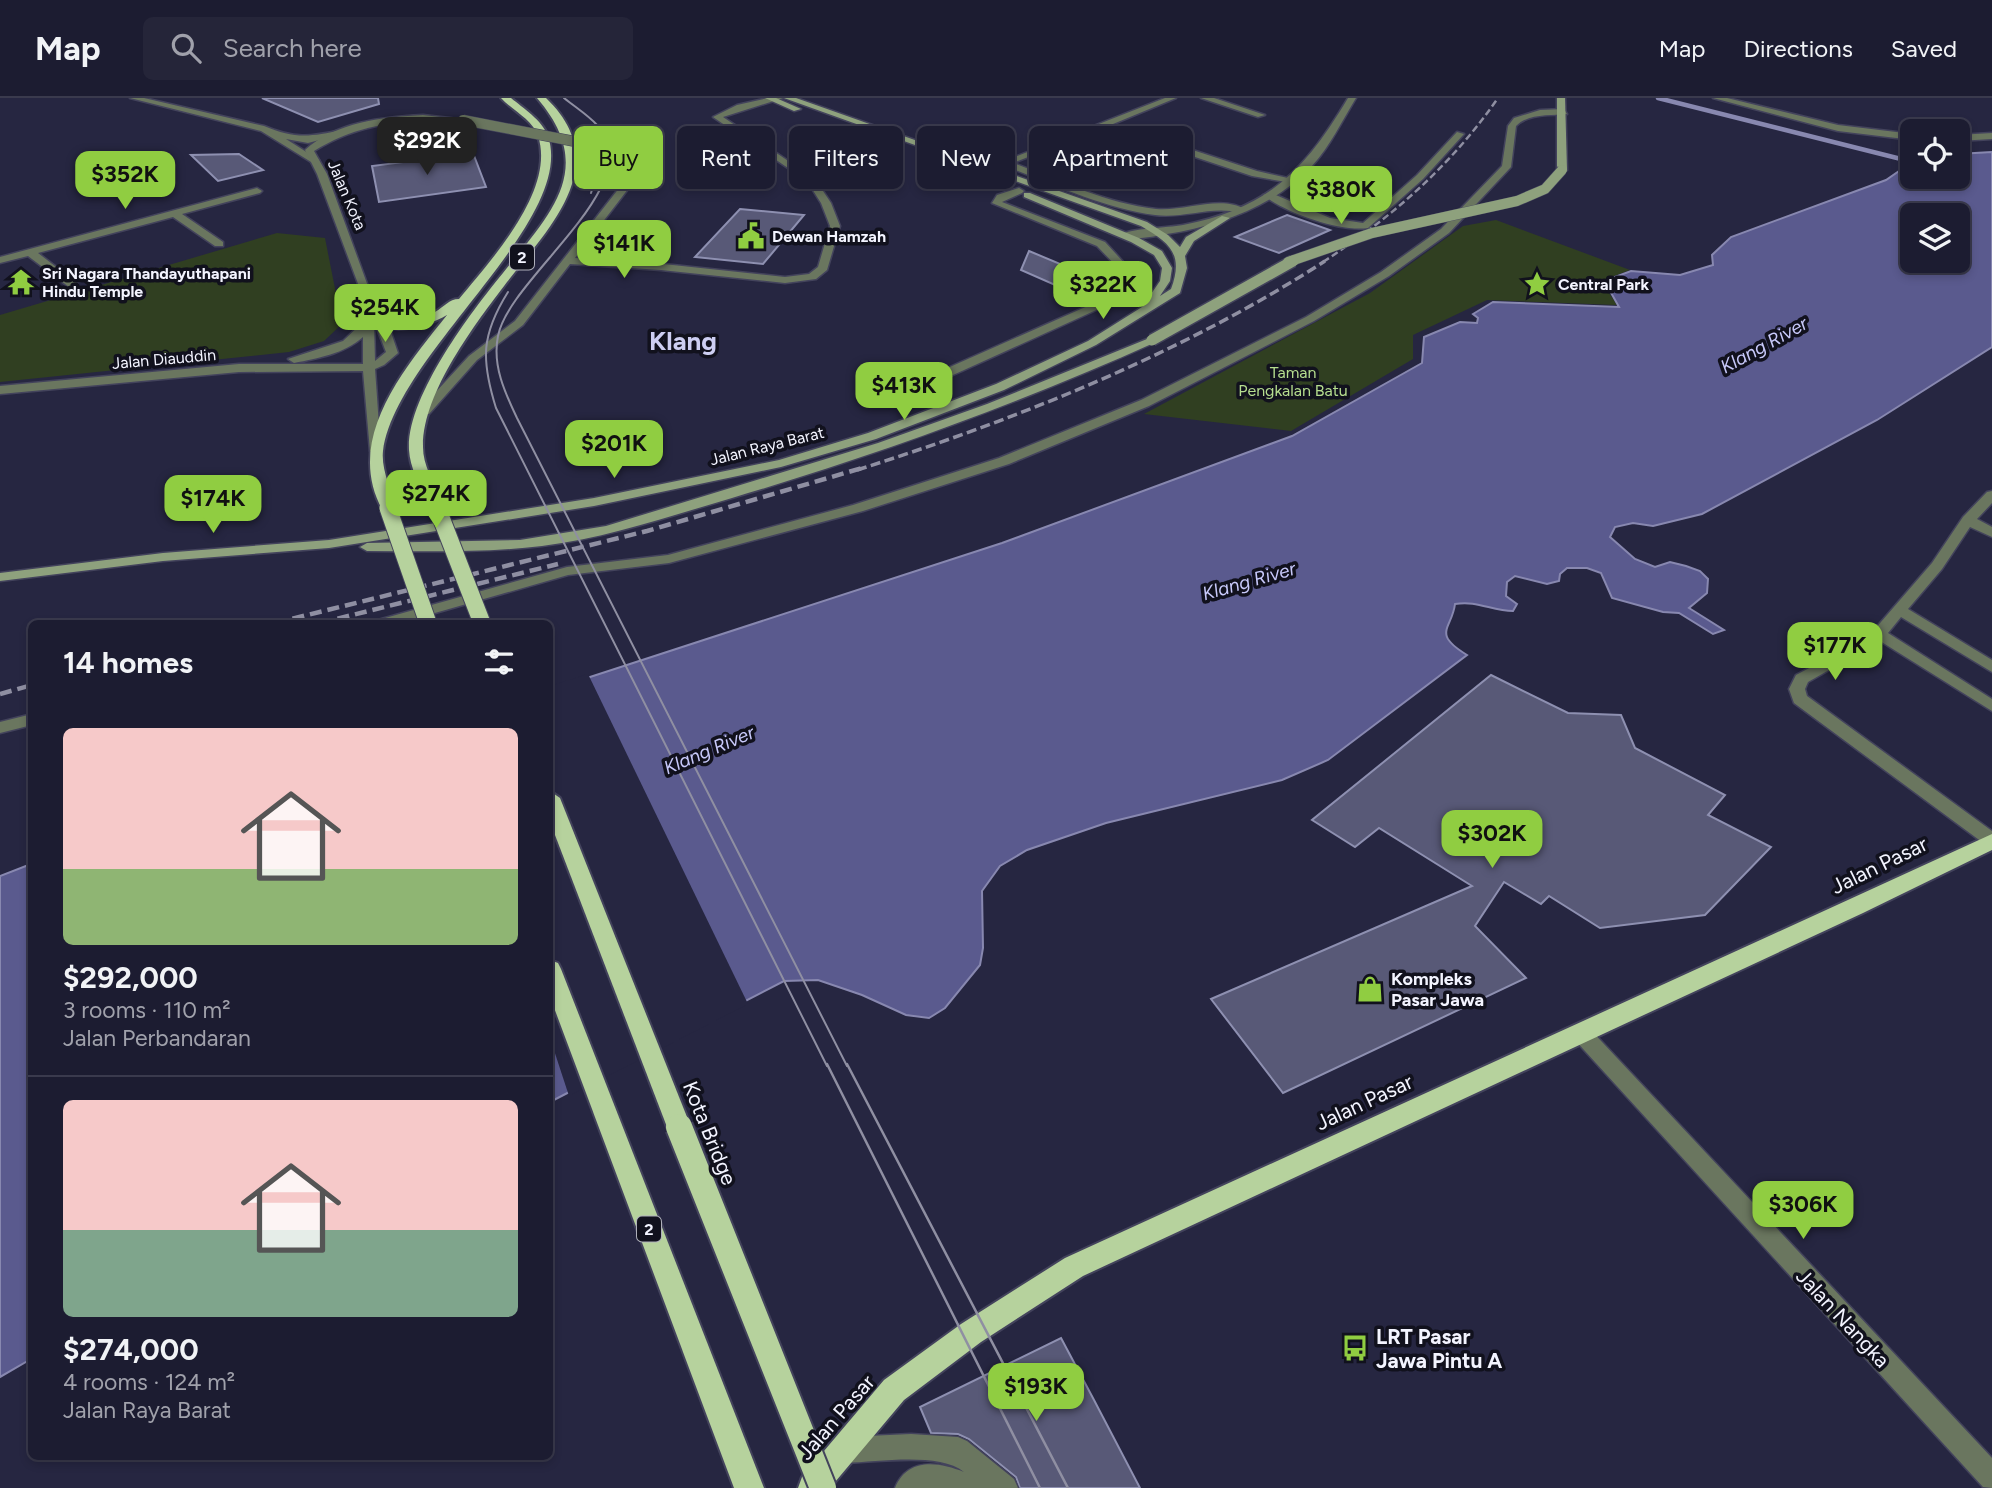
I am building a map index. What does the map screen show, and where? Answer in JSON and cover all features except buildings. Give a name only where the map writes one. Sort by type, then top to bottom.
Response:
[{"type":"highway","name":"2","points":[[376,451],[391,406],[417,362],[531,212],[547,177],[548,149],[538,128],[505,98]]},
{"type":"highway","name":"2","points":[[481,620],[419,466],[415,442],[449,356],[555,215],[564,196],[572,150],[559,118],[541,98]]},
{"type":"highway","points":[[374,321],[394,325],[416,323],[453,306],[500,253]]},
{"type":"highway","points":[[376,451],[388,508],[427,620]]},
{"type":"highway","name":"Kota Bridge","points":[[553,806],[823,1488]]},
{"type":"highway","name":"Jalan Pasar","points":[[811,1488],[846,1450],[894,1390],[971,1333],[1074,1267],[1992,841]]},
{"type":"highway","name":"2","points":[[553,977],[748,1488]]},
{"type":"main road","name":"Jalan Raya Barat","points":[[773,98],[917,153]]},
{"type":"main road","points":[[788,98],[917,145]]},
{"type":"main road","points":[[329,544],[453,548],[544,542],[661,514],[839,463],[1053,384],[1152,340],[1189,321],[1283,264],[1372,233],[1517,201],[1545,189],[1562,170],[1562,98]]},
{"type":"main road","points":[[1015,180],[1144,224],[1162,233],[1181,254],[1190,239],[1232,214]]},
{"type":"main road","name":"Jalan Raya Barat","points":[[1012,189],[1125,235],[1158,253],[1167,268],[1165,281],[1143,313]]},
{"type":"main road","points":[[1070,198],[1130,224],[1125,229],[1094,224]]},
{"type":"main road","name":"Jalan Raya Barat","points":[[0,577],[163,557],[329,544],[534,512],[781,463],[872,436],[946,408],[1000,387],[1069,354],[1177,291],[1184,264],[1181,254]]},
{"type":"main road","points":[[534,512],[544,542]]},
{"type":"street","name":"Jalan Kota","points":[[140,98],[267,131],[316,162],[368,297],[374,321],[392,353],[380,363],[369,367]]},
{"type":"street","name":"Jalan Kota","points":[[165,98],[252,117],[266,124],[267,131]]},
{"type":"street","points":[[567,261],[654,266],[785,280],[808,278],[823,268],[835,226],[826,203],[810,178],[717,117],[773,98]]},
{"type":"street","points":[[1015,159],[1172,98]]},
{"type":"street","points":[[1205,98],[1261,115]]},
{"type":"street","points":[[1125,235],[1162,233],[1232,214],[1268,195],[1292,180],[1332,132],[1352,98]]},
{"type":"street","points":[[1717,98],[1838,128],[1900,135]]},
{"type":"street","points":[[394,620],[567,571],[669,559],[858,508],[1004,461],[1145,404],[1310,318],[1385,274],[1445,230],[1506,167],[1512,126],[1517,120],[1540,113],[1564,112]]},
{"type":"street","points":[[267,131],[308,140],[403,118],[463,120],[614,149],[631,162],[630,180],[515,328],[473,358],[425,411]]},
{"type":"street","points":[[1105,124],[1255,174],[1292,180]]},
{"type":"street","points":[[316,162],[309,150],[342,133]]},
{"type":"street","points":[[1268,195],[1314,217],[1344,226],[1365,226],[1420,177],[1460,134]]},
{"type":"street","points":[[1970,137],[1992,136]]},
{"type":"street","points":[[1015,167],[1152,212],[1192,213],[1227,204],[1232,214]]},
{"type":"street","points":[[0,260],[257,191]]},
{"type":"street","points":[[946,408],[928,397],[929,386],[938,377],[1112,299],[1121,285],[1123,267],[1108,248],[997,203],[1000,197],[1018,191]]},
{"type":"street","points":[[174,213],[219,244]]},
{"type":"street","points":[[1144,224],[1232,214]]},
{"type":"street","points":[[30,252],[73,285]]},
{"type":"street","points":[[555,278],[597,262]]},
{"type":"street","name":"Jalan Kota","points":[[374,321],[369,367],[376,451]]},
{"type":"street","points":[[239,368],[326,352],[358,338],[374,321]]},
{"type":"street","points":[[331,368],[369,367]]},
{"type":"street","name":"Jalan Diauddin","points":[[0,390],[239,368],[331,368]]},
{"type":"street","points":[[331,368],[359,375],[371,383]]},
{"type":"street","points":[[1992,496],[1968,520],[1937,566],[1873,640],[1802,679],[1797,689],[1800,699],[1992,841]]},
{"type":"street","points":[[1968,520],[1992,533]]},
{"type":"street","points":[[1899,610],[1992,667]]},
{"type":"street","points":[[1879,634],[1992,706]]},
{"type":"street","points":[[0,728],[28,720]]},
{"type":"street","name":"Jalan Nangka","points":[[1581,1033],[1992,1478]]},
{"type":"street","points":[[846,1450],[911,1447],[958,1450],[1004,1488]]},
{"type":"street","points":[[908,1488],[917,1478],[943,1477],[971,1488]]},
{"type":"green space","name":"Taman Pengkalan Batu","points":[[1496,220],[1630,270],[1601,281],[1617,305],[1487,300],[1413,335],[1413,359],[1291,431],[1144,414],[1370,293],[1463,226]]},
{"type":"green space","points":[[277,233],[325,238],[342,324],[324,341],[289,352],[0,382],[0,315]]},
{"type":"water","name":"Klang River","points":[[1992,152],[1992,347],[1877,420],[1702,514],[1653,526],[1633,523],[1615,527],[1610,537],[1635,559],[1655,567],[1670,562],[1700,571],[1708,579],[1707,593],[1689,608],[1724,630],[1713,634],[1679,613],[1663,612],[1612,598],[1601,573],[1587,568],[1567,568],[1560,574],[1559,581],[1547,584],[1515,576],[1507,582],[1506,596],[1517,604],[1513,611],[1470,603],[1455,604],[1446,631],[1447,636],[1456,648],[1467,655],[1328,760],[1282,780],[1106,823],[1027,850],[1000,866],[982,891],[983,948],[980,965],[945,1008],[929,1018],[906,1015],[862,995],[818,980],[784,981],[553,1100],[553,689],[1002,543],[1292,436],[1422,363],[1424,337],[1460,322],[1477,323],[1478,318],[1473,314],[1493,302],[1619,307],[1610,291],[1615,290],[1604,281],[1631,271],[1680,275],[1713,265],[1712,255],[1731,237],[1886,180],[1900,170],[1900,189],[1970,189],[1970,153]]},
{"type":"water","points":[[28,865],[28,1361],[0,1377],[0,876]]},
{"type":"pier","points":[[588,674],[748,1004],[569,1096],[553,1047],[553,685]]},
{"type":"waterway","points":[[1658,98],[1900,159]]},
{"type":"tram line","points":[[564,98],[597,125],[609,149],[606,175],[593,202],[508,312],[498,336],[497,358],[501,379],[517,418],[847,1066]]},
{"type":"tram line","points":[[591,193],[592,189]]},
{"type":"tram line","points":[[508,292],[493,322],[486,348],[488,376],[496,408],[827,1066]]},
{"type":"tram line","points":[[827,1064],[1040,1488]]},
{"type":"tram line","points":[[847,1064],[1068,1488]]},
{"type":"railway","points":[[1323,262],[1373,227],[1418,189],[1460,146],[1498,98]]},
{"type":"railway","points":[[857,470],[978,429],[1098,381],[1215,325],[1325,261]]},
{"type":"railway","points":[[287,620],[647,531],[862,468]]},
{"type":"railway","points":[[332,620],[558,564]]},
{"type":"railway","points":[[0,694],[28,686]]},
{"type":"place","name":"Dewan Hamzah","points":[[751,236]]},
{"type":"place","name":"Sri Nagara Thandayuthapani Hindu Temple","points":[[21,282]]},
{"type":"place","name":"Central Park","points":[[1537,284]]},
{"type":"place","name":"Kompleks Pasar Jawa","points":[[1370,989]]},
{"type":"place","name":"LRT Pasar Jawa Pintu A","points":[[1355,1348]]},
{"type":"district","name":"Klang","points":[[683,341]]}]
